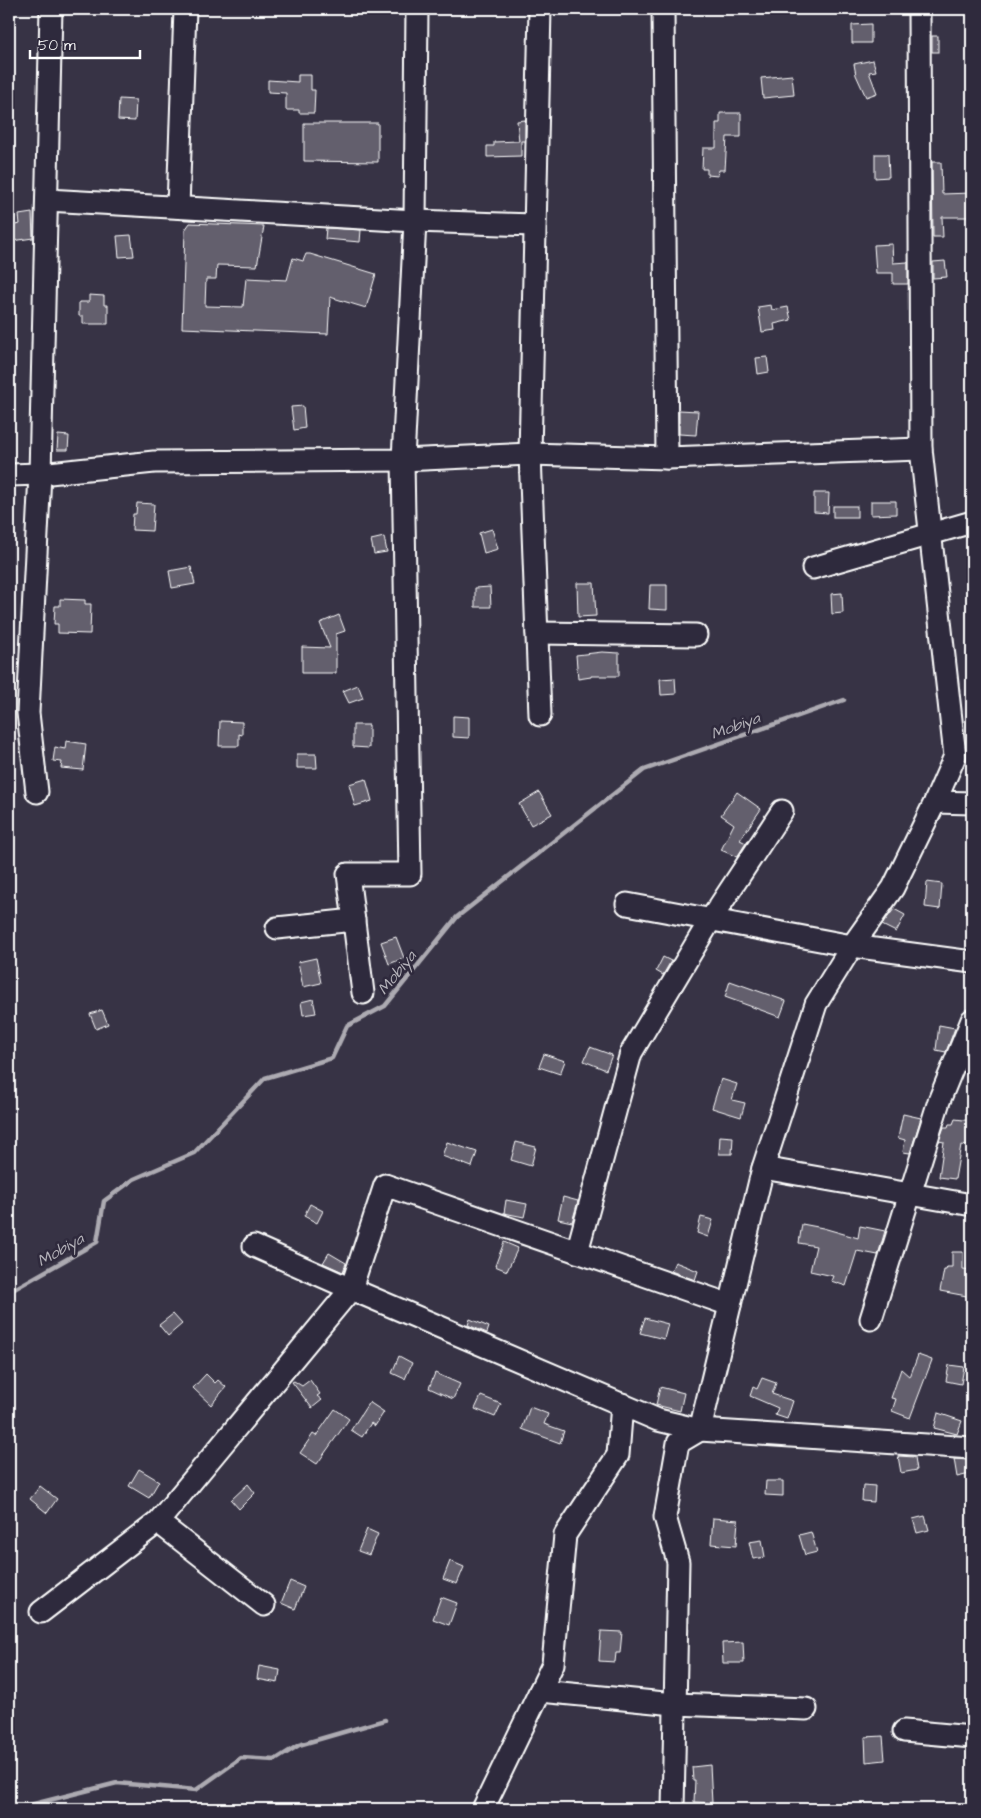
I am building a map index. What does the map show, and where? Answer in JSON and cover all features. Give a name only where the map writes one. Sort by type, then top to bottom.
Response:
[{"type":"street","points":[[37,792],[18,713],[40,474],[51,9]]},
{"type":"street","points":[[178,207],[185,9]]},
{"type":"street","points":[[363,993],[348,874],[410,874],[403,460],[415,221],[417,9]]},
{"type":"street","points":[[540,9],[530,454],[540,715]]},
{"type":"street","points":[[663,9],[667,458]]},
{"type":"street","points":[[672,1809],[678,1562],[666,1517],[678,1443],[700,1430],[763,1168],[816,1004],[852,946],[893,888],[935,802],[954,756],[921,449],[919,9]]},
{"type":"street","points":[[47,200],[415,221],[534,225]]},
{"type":"street","points":[[9,475],[40,474],[154,462],[403,460],[530,454],[667,458],[921,449]]},
{"type":"street","points":[[813,568],[972,522]]},
{"type":"street","points":[[537,633],[696,635]]},
{"type":"street","points":[[935,802],[972,803]]},
{"type":"street","points":[[577,1252],[631,1054],[711,919],[782,812]]},
{"type":"street","points":[[627,904],[852,946],[972,962]]},
{"type":"street","points":[[277,928],[354,920]]},
{"type":"street","points":[[871,1319],[939,1101],[972,1020]]},
{"type":"street","points":[[763,1168],[972,1205]]},
{"type":"street","points":[[41,1612],[158,1522],[351,1289],[385,1185],[730,1305]]},
{"type":"street","points":[[254,1246],[658,1420],[700,1430],[972,1448]]},
{"type":"street","points":[[483,1809],[553,1664],[565,1535],[618,1455],[622,1404]]},
{"type":"street","points":[[158,1522],[264,1606]]},
{"type":"street","points":[[540,1691],[675,1704],[806,1709]]},
{"type":"street","points":[[904,1730],[972,1737]]},
{"type":"building","points":[[871,24],[871,43],[852,43],[852,25]]},
{"type":"building","points":[[932,36],[938,36],[938,52],[932,52]]},
{"type":"building","points":[[873,60],[876,71],[869,72],[877,93],[866,97],[856,75],[854,64]]},
{"type":"building","points":[[298,75],[311,75],[311,90],[315,90],[314,113],[299,113],[299,110],[286,110],[286,93],[268,92],[268,80],[298,82]]},
{"type":"building","points":[[792,75],[794,95],[763,98],[761,78]]},
{"type":"building","points":[[119,99],[136,100],[135,121],[118,120]]},
{"type":"building","points":[[720,113],[741,113],[741,137],[727,137],[725,170],[719,170],[718,176],[707,175],[707,169],[702,169],[703,148],[716,148],[716,123],[720,123]]},
{"type":"building","points":[[525,120],[525,141],[521,141],[521,156],[487,157],[487,146],[494,146],[494,142],[519,141],[517,121]]},
{"type":"building","points":[[304,123],[378,123],[378,162],[304,161]]},
{"type":"building","points":[[875,154],[888,154],[889,177],[875,178]]},
{"type":"building","points":[[932,162],[941,162],[942,194],[972,193],[972,217],[942,217],[943,237],[933,237]]},
{"type":"building","points":[[32,213],[33,238],[12,241],[10,226],[20,224],[19,215]]},
{"type":"building","points":[[190,223],[264,226],[257,266],[217,265],[216,279],[206,279],[205,306],[243,307],[246,278],[287,280],[293,258],[303,261],[306,254],[310,254],[376,274],[366,308],[330,297],[328,334],[182,328],[185,230]]},
{"type":"building","points":[[326,228],[361,230],[360,242],[325,239]]},
{"type":"building","points":[[131,235],[134,256],[119,257],[117,236]]},
{"type":"building","points":[[892,244],[893,263],[908,262],[908,284],[893,284],[893,273],[876,273],[874,245]]},
{"type":"building","points":[[945,261],[947,277],[933,278],[933,262]]},
{"type":"building","points":[[89,295],[104,296],[104,305],[108,305],[108,324],[83,324],[83,316],[79,316],[79,302],[89,302]]},
{"type":"building","points":[[771,305],[772,310],[788,307],[791,320],[774,324],[775,330],[762,332],[758,307]]},
{"type":"building","points":[[767,357],[769,372],[758,374],[756,358]]},
{"type":"building","points":[[303,406],[305,428],[294,430],[291,407]]},
{"type":"building","points":[[679,410],[698,411],[696,435],[679,434]]},
{"type":"building","points":[[58,435],[69,436],[68,450],[57,450]]},
{"type":"building","points":[[814,493],[829,493],[828,513],[814,512]]},
{"type":"building","points":[[871,501],[896,501],[896,514],[871,515]]},
{"type":"building","points":[[137,503],[154,504],[152,531],[132,530],[133,514],[136,514]]},
{"type":"building","points":[[833,506],[857,506],[857,517],[833,517]]},
{"type":"building","points":[[492,529],[498,549],[484,553],[479,533]]},
{"type":"building","points":[[384,537],[387,552],[374,554],[371,540]]},
{"type":"building","points":[[191,567],[195,584],[172,588],[169,571]]},
{"type":"building","points":[[577,583],[594,583],[596,616],[578,617]]},
{"type":"building","points":[[650,585],[667,585],[667,610],[649,609]]},
{"type":"building","points":[[490,587],[491,607],[475,607],[475,588]]},
{"type":"building","points":[[842,593],[843,613],[832,614],[831,594]]},
{"type":"building","points":[[60,599],[85,600],[85,604],[91,604],[90,634],[58,633],[58,624],[54,624],[55,606],[60,606]]},
{"type":"building","points":[[339,615],[345,631],[336,634],[336,673],[302,673],[302,647],[330,648],[320,623]]},
{"type":"building","points":[[602,652],[619,653],[619,676],[591,676],[578,679],[576,655]]},
{"type":"building","points":[[675,678],[676,694],[661,695],[660,679]]},
{"type":"building","points":[[358,685],[363,698],[349,703],[343,691]]},
{"type":"building","points":[[453,716],[469,717],[469,738],[453,737]]},
{"type":"building","points":[[220,721],[242,722],[242,735],[239,734],[239,746],[219,746]]},
{"type":"building","points":[[353,725],[369,725],[369,748],[353,747]]},
{"type":"building","points":[[66,741],[86,744],[83,770],[61,768],[62,762],[53,761],[55,747],[65,749]]},
{"type":"building","points":[[297,754],[316,754],[317,768],[297,768]]},
{"type":"building","points":[[366,779],[372,801],[355,806],[349,784]]},
{"type":"building","points":[[539,792],[552,814],[531,825],[519,804]]},
{"type":"building","points":[[737,792],[761,809],[740,840],[746,843],[737,857],[721,850],[734,824],[721,815]]},
{"type":"building","points":[[927,882],[942,884],[940,909],[925,907]]},
{"type":"building","points":[[894,909],[905,915],[896,932],[882,925]]},
{"type":"building","points":[[396,937],[404,958],[389,964],[381,942]]},
{"type":"building","points":[[663,957],[671,961],[663,975],[656,971]]},
{"type":"building","points":[[316,958],[321,983],[303,987],[298,962]]},
{"type":"building","points":[[730,981],[786,1001],[780,1017],[725,997]]},
{"type":"building","points":[[313,999],[316,1013],[303,1015],[301,1002]]},
{"type":"building","points":[[102,1010],[108,1024],[96,1029],[90,1014]]},
{"type":"building","points":[[939,1025],[955,1028],[946,1052],[936,1050]]},
{"type":"building","points":[[590,1047],[612,1055],[606,1070],[584,1061]]},
{"type":"building","points":[[544,1054],[565,1061],[560,1074],[539,1067]]},
{"type":"building","points":[[721,1079],[737,1084],[732,1100],[745,1103],[741,1117],[712,1108]]},
{"type":"building","points":[[903,1114],[921,1118],[910,1153],[903,1152],[905,1140],[898,1138]]},
{"type":"building","points":[[955,1119],[972,1121],[969,1146],[961,1145],[955,1179],[939,1177],[944,1142],[939,1141],[944,1127],[953,1124]]},
{"type":"building","points":[[720,1136],[733,1137],[732,1154],[719,1154]]},
{"type":"building","points":[[447,1142],[477,1152],[472,1167],[442,1156]]},
{"type":"building","points":[[516,1142],[536,1147],[531,1166],[511,1160]]},
{"type":"building","points":[[563,1197],[578,1201],[572,1222],[558,1219]]},
{"type":"building","points":[[506,1200],[527,1204],[524,1217],[504,1213]]},
{"type":"building","points":[[310,1204],[323,1211],[317,1223],[304,1216]]},
{"type":"building","points":[[701,1217],[713,1220],[708,1237],[697,1233]]},
{"type":"building","points":[[802,1224],[858,1238],[860,1226],[885,1231],[878,1255],[857,1251],[846,1286],[831,1281],[833,1276],[810,1271],[816,1246],[799,1243]]},
{"type":"building","points":[[504,1242],[518,1248],[507,1271],[495,1266]]},
{"type":"building","points":[[952,1252],[963,1252],[963,1269],[972,1270],[972,1297],[940,1291],[944,1270],[947,1267],[952,1267]]},
{"type":"building","points":[[329,1253],[346,1263],[343,1272],[323,1263]]},
{"type":"building","points":[[675,1262],[698,1271],[695,1280],[671,1271]]},
{"type":"building","points":[[173,1314],[182,1324],[168,1336],[159,1325]]},
{"type":"building","points":[[645,1318],[668,1324],[664,1339],[640,1333]]},
{"type":"building","points":[[470,1319],[489,1327],[487,1333],[468,1325]]},
{"type":"building","points":[[918,1355],[932,1360],[910,1418],[892,1411],[896,1399],[891,1398],[901,1369],[910,1377]]},
{"type":"building","points":[[399,1356],[412,1363],[405,1379],[392,1373]]},
{"type":"building","points":[[949,1365],[964,1367],[961,1384],[946,1381]]},
{"type":"building","points":[[435,1373],[460,1384],[453,1399],[429,1388]]},
{"type":"building","points":[[206,1374],[215,1383],[218,1380],[226,1387],[211,1405],[193,1388]]},
{"type":"building","points":[[762,1378],[776,1383],[772,1394],[793,1401],[787,1419],[775,1415],[778,1408],[750,1396],[753,1387],[757,1389]]},
{"type":"building","points":[[310,1380],[320,1394],[317,1396],[322,1400],[312,1408],[292,1382],[294,1381],[302,1386]]},
{"type":"building","points":[[660,1387],[684,1393],[680,1411],[656,1405]]},
{"type":"building","points":[[481,1396],[501,1404],[495,1417],[475,1409]]},
{"type":"building","points":[[369,1402],[384,1412],[375,1426],[371,1423],[362,1437],[351,1430]]},
{"type":"building","points":[[530,1407],[548,1414],[544,1424],[564,1431],[560,1443],[522,1429]]},
{"type":"building","points":[[335,1409],[349,1419],[317,1464],[300,1453],[313,1434],[316,1436]]},
{"type":"building","points":[[938,1413],[962,1421],[957,1434],[934,1428]]},
{"type":"building","points":[[898,1456],[915,1457],[917,1470],[901,1473]]},
{"type":"building","points":[[954,1459],[968,1460],[970,1474],[957,1477]]},
{"type":"building","points":[[139,1469],[159,1481],[149,1498],[129,1486]]},
{"type":"building","points":[[766,1481],[783,1481],[783,1496],[765,1495]]},
{"type":"building","points":[[248,1484],[255,1493],[239,1509],[231,1500]]},
{"type":"building","points":[[863,1485],[875,1486],[874,1502],[862,1501]]},
{"type":"building","points":[[40,1486],[57,1499],[47,1513],[30,1499]]},
{"type":"building","points":[[925,1516],[929,1530],[917,1533],[913,1519]]},
{"type":"building","points":[[713,1518],[738,1520],[736,1546],[711,1544]]},
{"type":"building","points":[[367,1529],[378,1534],[369,1555],[358,1551]]},
{"type":"building","points":[[811,1532],[817,1552],[805,1555],[799,1535]]},
{"type":"building","points":[[762,1540],[765,1557],[753,1559],[749,1542]]},
{"type":"building","points":[[450,1561],[464,1567],[457,1584],[443,1579]]},
{"type":"building","points":[[290,1581],[304,1587],[295,1609],[281,1603]]},
{"type":"building","points":[[441,1597],[457,1603],[449,1625],[433,1619]]},
{"type":"building","points":[[601,1631],[622,1632],[620,1653],[616,1653],[615,1662],[599,1661]]},
{"type":"building","points":[[743,1642],[744,1663],[723,1663],[722,1643]]},
{"type":"building","points":[[259,1666],[280,1670],[278,1683],[257,1679]]},
{"type":"building","points":[[883,1736],[885,1760],[866,1762],[865,1737]]},
{"type":"building","points":[[710,1765],[712,1803],[694,1802],[695,1780],[693,1780],[692,1767]]},
{"type":"waterway","name":"Mobiya","points":[[9,1292],[97,1242],[104,1201],[134,1179],[194,1153],[265,1078],[332,1058],[347,1026],[385,1006],[457,917],[644,770],[844,700]]},
{"type":"waterway","points":[[14,1809],[117,1783],[196,1790],[241,1758],[275,1760],[299,1745],[385,1720]]}]
